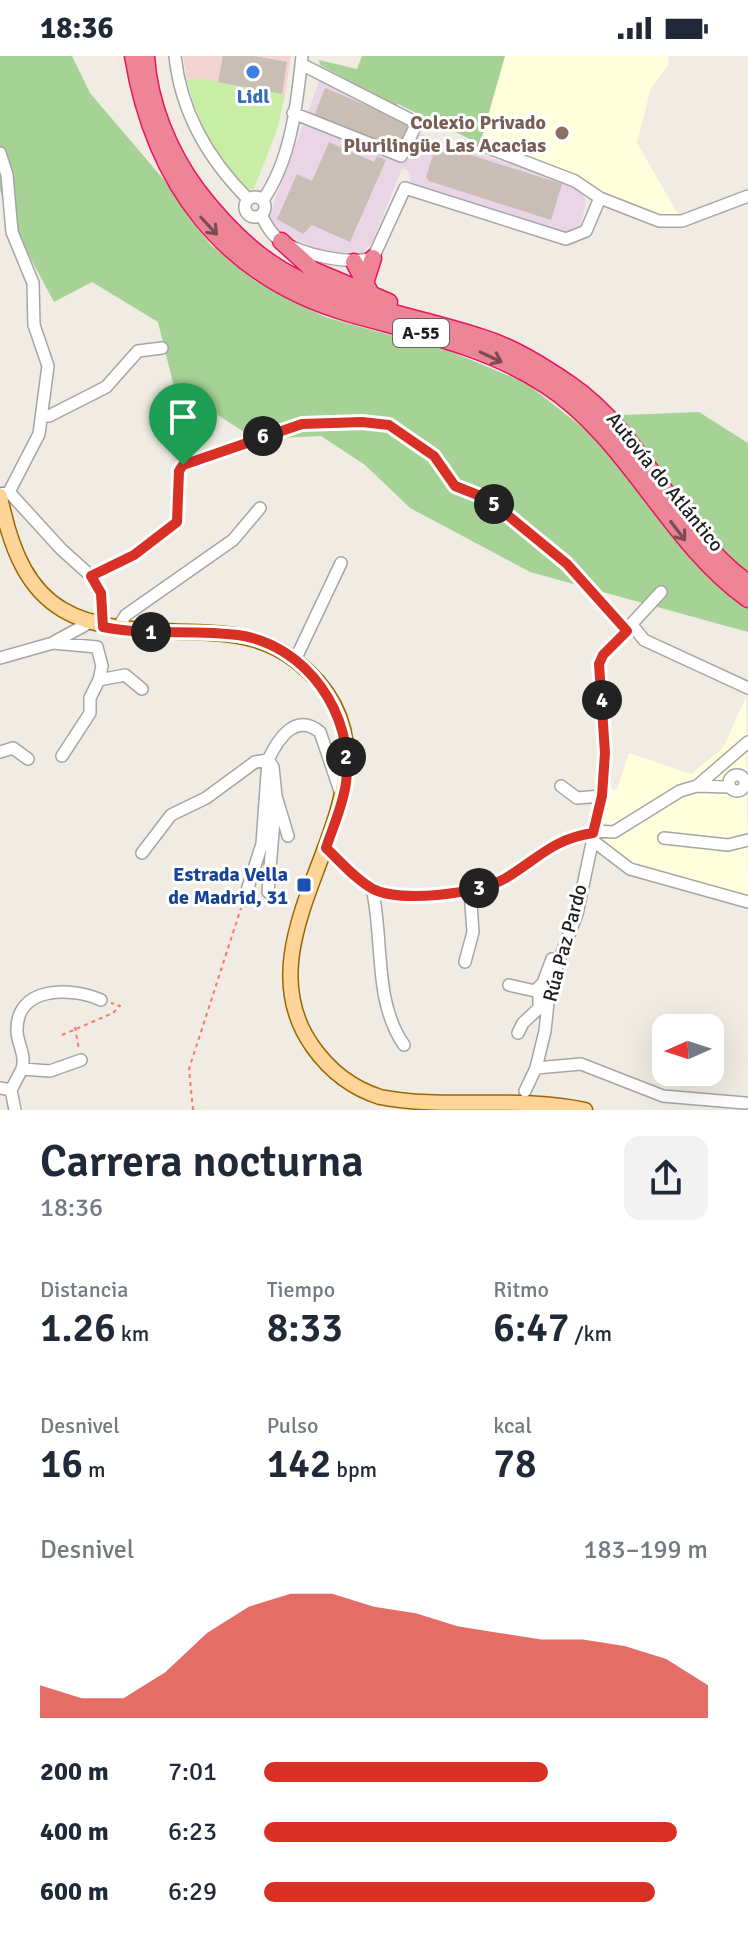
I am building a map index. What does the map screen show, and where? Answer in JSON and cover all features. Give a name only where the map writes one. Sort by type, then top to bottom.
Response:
[{"type":"highway","name":"Autovía do Atlántico","points":[[133,56],[147,122],[172,179],[195,211],[236,255],[271,280],[308,299],[486,353],[546,385],[602,431],[685,541],[710,569],[748,599]]},
{"type":"highway","name":"Autovía do Atlántico","points":[[146,56],[159,117],[187,177],[244,241],[278,268],[362,305],[483,337],[521,354],[573,386],[607,415],[696,532],[748,583]]},
{"type":"highway","points":[[281,241],[313,270],[369,288]]},
{"type":"highway","points":[[369,288],[373,258]]},
{"type":"highway","points":[[354,262],[369,288]]},
{"type":"highway","name":"A-55","points":[[369,288],[514,341],[532,351],[573,386]]},
{"type":"main road","points":[[3,494],[10,540],[27,574],[60,607],[102,627],[242,635],[275,647],[295,660],[319,683],[337,714],[346,750],[342,800],[289,956],[294,1011],[309,1042],[338,1075],[380,1097],[411,1104],[503,1105],[526,1102],[585,1110]]},
{"type":"street","points":[[175,56],[182,95],[209,154],[248,199],[247,213],[261,215],[281,241],[314,253],[354,262],[373,258],[405,188],[566,239],[586,231],[600,198]]},
{"type":"street","points":[[263,200],[279,170],[293,113],[301,60],[417,123],[401,156],[293,113]]},
{"type":"street","points":[[484,146],[575,181],[600,198],[659,221],[682,221],[748,196]]},
{"type":"street","points":[[0,153],[7,175],[12,232],[33,283],[34,325],[46,357],[39,434],[3,494],[91,576],[101,593],[102,627]]},
{"type":"street","points":[[248,199],[256,196],[263,200],[265,206],[261,215]]},
{"type":"street","points":[[42,415],[49,416],[106,387],[138,351],[162,348]]},
{"type":"street","points":[[91,576],[134,555],[177,522],[179,471],[183,465],[302,424],[362,422],[389,425],[434,456],[455,486],[488,499],[567,564],[644,640],[748,688]]},
{"type":"street","points":[[0,658],[102,627],[126,615],[244,531],[260,508]]},
{"type":"street","points":[[295,660],[341,563]]},
{"type":"street","name":"Rúa Paz Pardo","points":[[526,1102],[545,1031],[550,984],[577,914],[602,796],[605,753],[599,664],[603,655],[661,592]]},
{"type":"street","points":[[53,643],[97,647],[102,666],[90,698],[90,713],[62,756]]},
{"type":"street","points":[[99,680],[125,675],[142,689]]},
{"type":"street","points":[[244,900],[262,844],[265,765],[279,737],[287,730],[312,725],[320,732],[342,800]]},
{"type":"street","points":[[697,786],[748,742]]},
{"type":"street","points":[[0,752],[13,748],[28,759]]},
{"type":"street","points":[[268,760],[273,767],[276,796],[268,892]]},
{"type":"street","points":[[142,853],[171,815],[206,798],[255,762],[268,760]]},
{"type":"street","points":[[561,786],[577,798],[602,796]]},
{"type":"street","points":[[326,848],[372,888],[389,893],[470,891],[506,878],[548,846],[614,832],[680,791],[697,786],[729,787],[745,792]]},
{"type":"street","points":[[276,796],[288,836]]},
{"type":"street","points":[[593,835],[630,869],[748,902]]},
{"type":"street","points":[[664,838],[728,845],[748,840]]},
{"type":"street","points":[[372,888],[380,919],[386,1009],[404,1045]]},
{"type":"street","points":[[465,962],[473,932],[470,891]]},
{"type":"street","points":[[518,1033],[523,1023],[539,1008],[539,989],[552,959],[560,959]]},
{"type":"street","points":[[509,985],[531,991],[539,989]]},
{"type":"street","points":[[15,1110],[5,1089],[22,1069],[24,1060],[18,1024],[26,1006],[47,991],[75,992],[101,1000]]},
{"type":"street","points":[[22,1069],[50,1071],[81,1060]]},
{"type":"street","points":[[536,1068],[581,1064],[663,1096],[745,1103]]},
{"type":"path","points":[[193,1110],[189,1069],[244,900]]},
{"type":"path","points":[[62,1035],[107,1016],[120,1006],[101,1000]]},
{"type":"path","points":[[75,1027],[81,1060]]},
{"type":"shaded area","name":"Lidl","points":[[183,56],[291,56],[285,95],[199,78],[187,80]]},
{"type":"shaded area","name":"Colexio Privado Plurilingüe Las Acacias","points":[[505,56],[668,56],[669,64],[651,88],[637,143],[682,221],[659,221],[480,144]]},
{"type":"shaded area","points":[[323,71],[416,133],[572,184],[581,190],[586,201],[580,231],[571,234],[411,182],[408,171],[402,168],[372,243],[362,254],[345,255],[318,250],[277,230],[269,216]]},
{"type":"shaded area","points":[[746,697],[748,899],[630,866],[598,843],[608,789],[617,790],[629,753],[691,774],[723,748]]},
{"type":"green space","points":[[0,56],[72,56],[90,93],[165,181],[211,245],[254,280],[325,317],[452,352],[526,383],[582,427],[624,415],[699,412],[748,443],[748,632],[530,572],[410,508],[365,465],[321,436],[255,439],[174,387],[158,322],[92,282],[54,302],[18,235],[0,190]]},
{"type":"green space","points":[[362,56],[505,56],[480,144],[398,104],[395,106],[320,65],[319,60],[357,69]]},
{"type":"green space","points":[[199,78],[285,95],[277,130],[254,189],[242,189],[209,138],[187,80]]},
{"type":"building","name":"Lidl","points":[[223,56],[255,56],[287,62],[282,94],[218,82]]},
{"type":"building","points":[[325,88],[411,124],[400,153],[314,116]]},
{"type":"building","points":[[329,142],[374,162],[377,156],[386,160],[350,242],[312,225],[303,234],[277,219],[297,174],[312,181]]},
{"type":"building","points":[[435,149],[450,154],[452,149],[562,184],[551,220],[429,181],[426,177]]},
{"type":"place","name":"Lidl","points":[[253,72]]},
{"type":"place","name":"Colexio Privado Plurilingüe Las Acacias","points":[[562,133]]},
{"type":"place","name":"Estrada Vella de Madrid, 31","points":[[304,885]]},
{"type":"route","points":[[362,422],[389,425],[434,456],[455,486],[488,499],[567,564],[627,631],[603,655],[599,664],[605,753],[602,796],[593,833],[548,846],[506,878],[470,891],[439,894],[389,893],[372,888],[326,848],[346,783],[346,750],[337,714],[319,683],[307,670],[275,647],[242,635],[129,631],[103,627],[101,593],[91,576],[134,555],[168,532],[177,522],[179,471],[183,465],[302,424],[362,422]]}]
